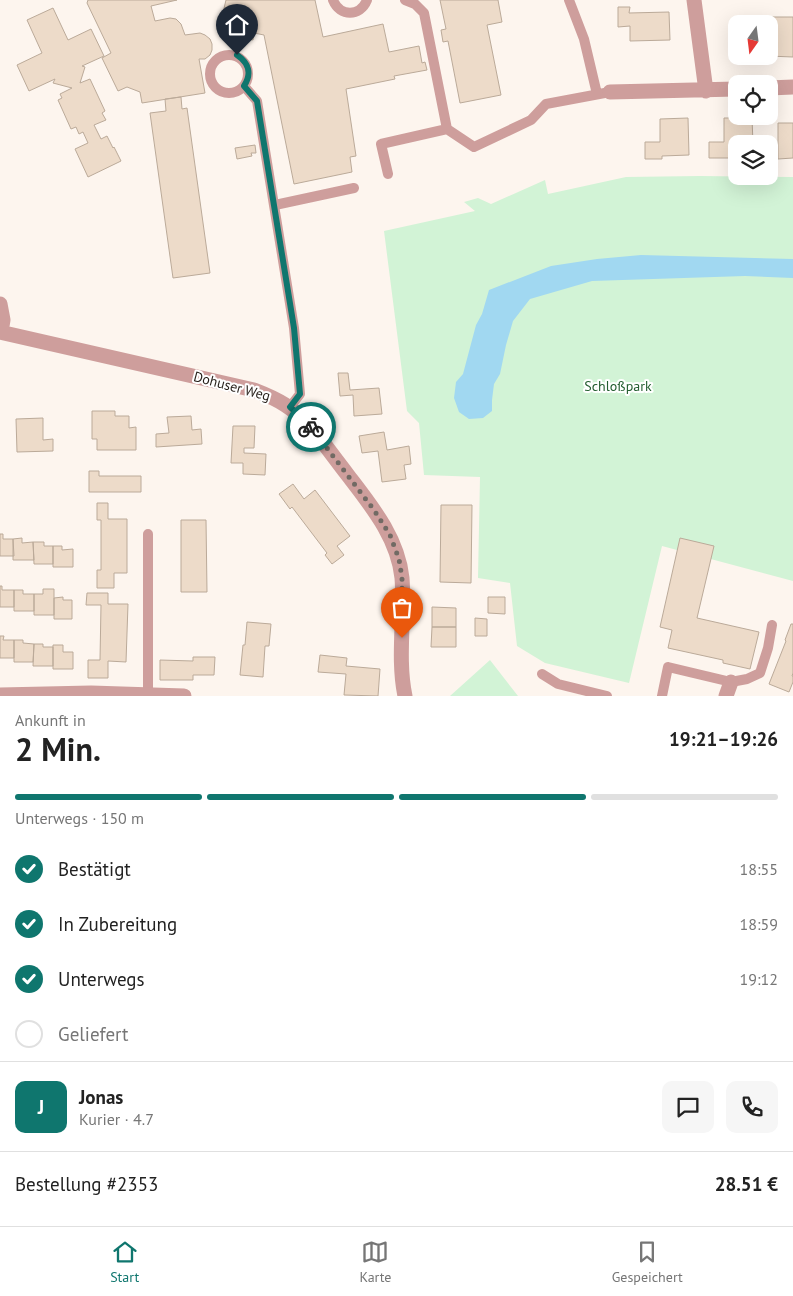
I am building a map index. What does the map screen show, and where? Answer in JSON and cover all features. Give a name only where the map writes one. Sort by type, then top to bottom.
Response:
[{"type":"street","points":[[694,0],[706,91]]},
{"type":"street","points":[[778,88],[793,87]]},
{"type":"street","points":[[603,93],[728,90]]},
{"type":"street","points":[[0,304],[3,320],[0,332]]},
{"type":"street","name":"Dohuser Weg","points":[[0,332],[254,390],[290,407],[311,426],[374,510],[390,535],[399,559],[402,578],[402,669],[405,696]]},
{"type":"street","points":[[0,695],[91,693],[184,696]]},
{"type":"lane","points":[[333,0],[336,7],[351,13],[361,9],[367,0]]},
{"type":"lane","points":[[412,1],[424,13],[447,129],[474,147],[531,120],[546,104],[603,93],[569,0]]},
{"type":"lane","points":[[244,86],[257,101],[294,328],[300,394],[290,407]]},
{"type":"lane","points":[[388,174],[381,144],[447,129]]},
{"type":"lane","points":[[274,205],[354,188]]},
{"type":"lane","points":[[148,534],[148,694]]},
{"type":"lane","points":[[662,696],[668,667],[729,689],[760,673],[768,648],[772,625]]},
{"type":"lane","points":[[542,674],[558,684],[607,696]]},
{"type":"green space","name":"Schloßpark","points":[[728,176],[728,185],[778,185],[778,177],[793,177],[793,581],[662,546],[629,683],[545,663],[517,646],[510,583],[478,578],[480,477],[424,475],[419,423],[407,411],[384,231],[475,211],[464,202],[478,198],[491,204],[545,180],[548,194],[626,177]]},
{"type":"green space","points":[[490,660],[518,696],[450,696]]},
{"type":"water","points":[[641,255],[793,259],[793,278],[745,276],[592,281],[530,299],[513,321],[500,374],[494,384],[492,411],[483,418],[469,419],[459,412],[454,398],[456,382],[463,374],[476,325],[482,314],[489,290],[551,266]]},
{"type":"building","points":[[88,0],[177,0],[151,6],[155,21],[170,18],[176,19],[181,24],[185,35],[200,33],[210,39],[212,50],[210,55],[205,59],[199,59],[205,93],[142,103],[140,92],[127,87],[118,91],[102,58],[111,53],[87,3]]},
{"type":"building","points":[[226,0],[315,0],[323,37],[383,24],[389,52],[419,46],[422,63],[425,62],[427,70],[394,76],[395,79],[346,89],[356,156],[350,157],[352,172],[294,184],[264,35],[254,33],[253,40],[240,37],[242,30],[220,25]]},
{"type":"building","points":[[440,0],[498,0],[502,22],[487,25],[501,95],[460,103],[448,41],[443,42],[441,30],[446,29]]},
{"type":"building","points":[[618,7],[630,7],[629,13],[669,12],[670,40],[630,41],[630,26],[618,27]]},
{"type":"building","points":[[53,8],[68,40],[91,29],[104,56],[82,66],[85,67],[80,83],[90,79],[105,111],[102,113],[106,120],[94,125],[101,139],[107,136],[121,161],[88,177],[75,149],[88,143],[83,132],[79,134],[76,127],[71,129],[58,100],[62,98],[60,94],[72,88],[53,83],[55,79],[29,91],[17,65],[42,53],[27,20]]},
{"type":"building","points":[[778,17],[793,17],[793,57],[778,56]]},
{"type":"building","points":[[181,97],[182,109],[187,108],[210,273],[173,278],[150,113],[166,111],[165,99]]},
{"type":"building","points":[[688,118],[689,155],[662,156],[662,159],[645,159],[645,142],[660,142],[660,119]]},
{"type":"building","points":[[724,118],[728,118],[728,125],[752,125],[753,135],[728,135],[728,158],[709,158],[709,142],[724,142]]},
{"type":"building","points":[[778,123],[793,123],[793,158],[778,159]]},
{"type":"building","points":[[255,145],[256,153],[251,153],[252,156],[237,159],[235,148]]},
{"type":"building","points":[[338,373],[348,373],[350,390],[379,388],[382,414],[354,416],[353,395],[340,396]]},
{"type":"building","points":[[92,411],[115,411],[115,416],[129,416],[129,428],[136,427],[136,450],[97,450],[97,439],[92,439]]},
{"type":"building","points":[[191,416],[192,430],[201,429],[202,444],[156,447],[156,434],[169,433],[167,417]]},
{"type":"building","points":[[43,418],[43,440],[53,439],[53,451],[17,452],[16,419]]},
{"type":"building","points":[[233,426],[255,426],[254,448],[244,448],[244,453],[266,454],[265,475],[243,474],[243,463],[231,463]]},
{"type":"building","points":[[384,432],[387,450],[409,446],[411,464],[404,465],[406,479],[382,482],[378,451],[362,453],[359,436]]},
{"type":"building","points":[[89,471],[99,471],[99,476],[141,476],[141,492],[89,492]]},
{"type":"building","points":[[293,484],[304,499],[315,490],[350,536],[337,546],[344,555],[332,564],[325,555],[327,553],[292,507],[290,509],[279,494]]},
{"type":"building","points":[[97,503],[108,503],[108,519],[127,519],[127,573],[114,573],[114,588],[97,588],[97,570],[101,570],[101,520],[97,520]]},
{"type":"building","points":[[441,505],[472,505],[471,583],[440,582]]},
{"type":"building","points":[[181,520],[206,520],[207,592],[181,592]]},
{"type":"building","points":[[0,534],[3,534],[3,539],[13,539],[14,556],[0,556]]},
{"type":"building","points":[[22,538],[22,543],[33,542],[34,560],[13,560],[13,539]]},
{"type":"building","points":[[680,538],[714,546],[697,618],[759,632],[750,669],[723,663],[723,660],[668,648],[672,630],[660,627]]},
{"type":"building","points":[[33,542],[44,542],[44,546],[53,546],[53,564],[34,564]]},
{"type":"building","points":[[53,546],[62,546],[62,550],[73,549],[73,567],[53,567]]},
{"type":"building","points":[[0,586],[2,586],[2,590],[14,590],[14,607],[0,607]]},
{"type":"building","points":[[43,589],[54,589],[54,615],[34,615],[34,594],[43,594]]},
{"type":"building","points":[[14,590],[23,590],[23,594],[34,594],[34,611],[14,611]]},
{"type":"building","points":[[87,593],[108,593],[108,604],[128,604],[126,662],[108,661],[108,678],[88,678],[88,660],[100,660],[101,605],[86,605]]},
{"type":"building","points":[[63,597],[63,600],[72,600],[72,619],[54,619],[54,598]]},
{"type":"building","points":[[488,597],[505,597],[505,614],[488,613]]},
{"type":"building","points":[[432,607],[456,608],[456,627],[432,627]]},
{"type":"building","points":[[475,618],[487,619],[487,636],[475,636]]},
{"type":"building","points":[[247,622],[271,624],[269,646],[265,646],[263,677],[240,675]]},
{"type":"building","points":[[791,624],[793,624],[793,682],[789,692],[769,684]]},
{"type":"building","points":[[432,627],[456,627],[456,647],[431,647]]},
{"type":"building","points":[[0,636],[4,636],[3,640],[14,640],[14,658],[0,658]]},
{"type":"building","points":[[14,640],[23,640],[23,643],[34,644],[33,662],[14,662]]},
{"type":"building","points":[[34,644],[43,644],[43,647],[53,647],[53,666],[33,666]]},
{"type":"building","points":[[53,645],[63,645],[63,652],[73,652],[73,669],[53,669]]},
{"type":"building","points":[[320,655],[347,658],[346,666],[380,669],[378,696],[344,695],[346,674],[318,672]]},
{"type":"building","points":[[193,657],[215,657],[214,675],[193,675],[193,680],[160,680],[160,660],[193,661]]},
{"type":"way so far","points":[[311,427],[374,510],[390,535],[399,559],[402,578],[402,638]]},
{"type":"route","points":[[237,55],[246,63],[248,69],[248,81],[244,86],[257,101],[294,328],[300,394],[290,407],[311,427]]}]
